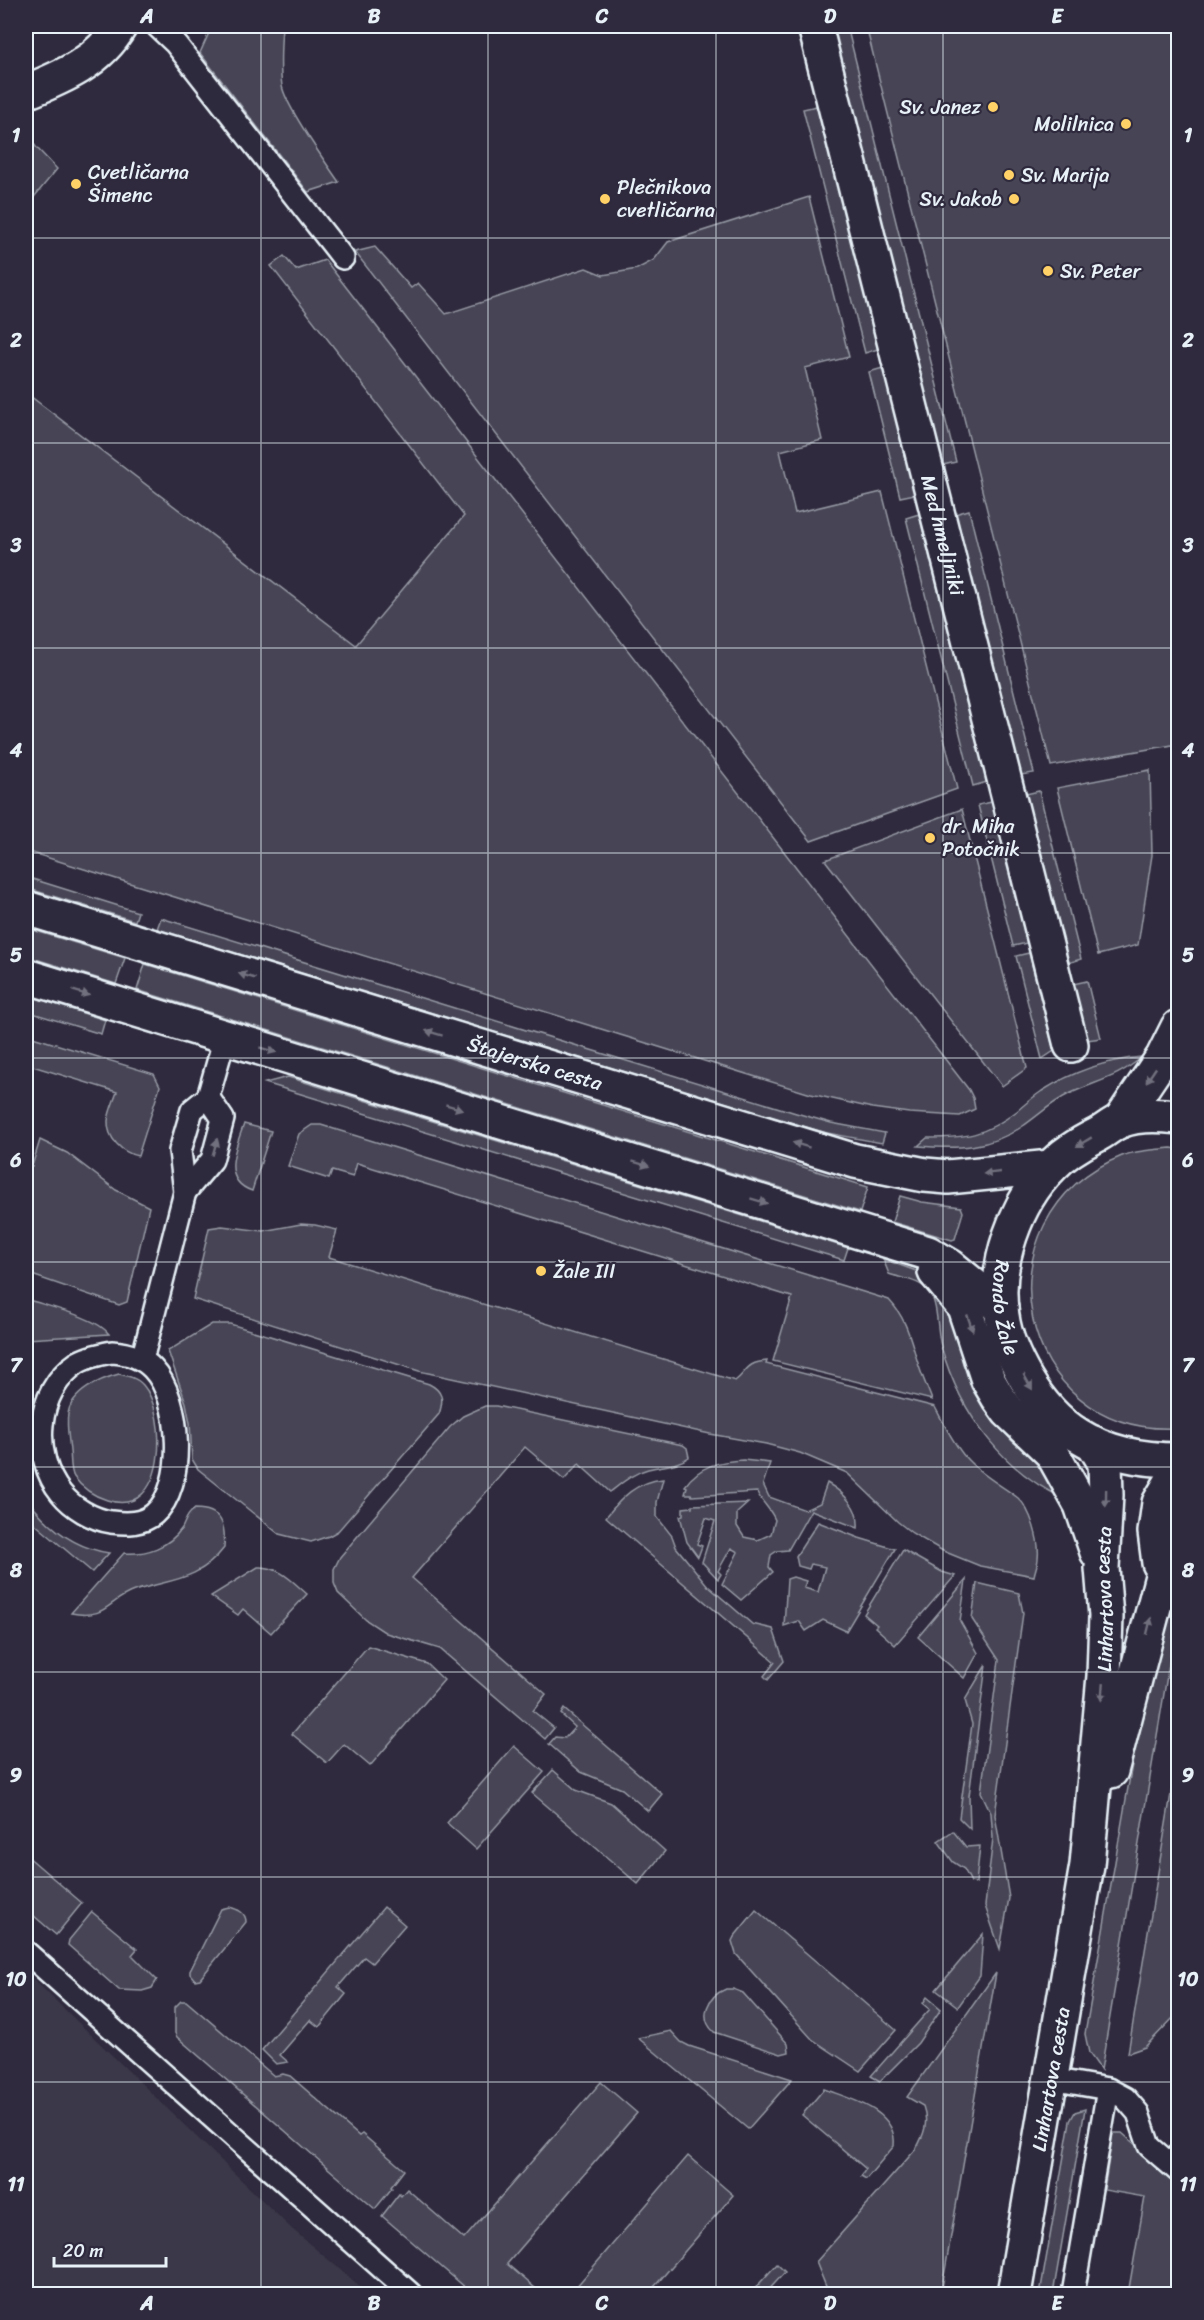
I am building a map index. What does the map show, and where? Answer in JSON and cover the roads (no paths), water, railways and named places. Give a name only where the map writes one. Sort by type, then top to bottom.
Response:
[{"type":"main road","points":[[26,92],[58,78],[93,58],[112,39],[120,26]]},
{"type":"main road","name":"Med hmeljniki","points":[[815,26],[1071,1046]]},
{"type":"main road","name":"Štajerska cesta","points":[[26,908],[855,1161],[925,1175],[948,1177],[1051,1167]]},
{"type":"main road","points":[[26,976],[908,1246],[940,1259],[1001,1308]]},
{"type":"main road","points":[[1120,1121],[1163,1056],[1179,1027]]},
{"type":"main road","name":"Rondo Žale","points":[[1179,1117],[1150,1116],[1120,1121],[1087,1140],[1051,1167],[1025,1203],[1012,1232],[1003,1269],[1001,1308],[1009,1343],[1033,1390],[1058,1420],[1092,1443],[1127,1455],[1154,1460],[1179,1460]]},
{"type":"main road","points":[[908,1246],[964,1306],[988,1380],[1008,1412],[1052,1453],[1081,1505],[1102,1568]]},
{"type":"main road","name":"Linhartova cesta","points":[[1014,2295],[1087,1865],[1105,1657],[1106,1616],[1102,1568],[1106,1495],[1105,1464],[1092,1443]]},
{"type":"main road","points":[[1161,1580],[1155,1532],[1159,1503],[1179,1471]]},
{"type":"main road","name":"Linhartova cesta","points":[[1087,1865],[1161,1580],[1179,1528]]},
{"type":"lane","points":[[157,26],[175,43],[343,258]]},
{"type":"lane","points":[[142,1360],[185,1192],[180,1151],[192,1110],[208,1097],[225,1037]]},
{"type":"lane","points":[[185,1192],[212,1160],[223,1119],[208,1097]]},
{"type":"lane","points":[[112,1352],[131,1355],[142,1360],[160,1377],[168,1396],[176,1438],[177,1455],[174,1473],[163,1502],[155,1513],[142,1521],[130,1524],[106,1521],[83,1512],[72,1504],[48,1473],[43,1459],[41,1433],[45,1412],[51,1394],[60,1380],[79,1362],[112,1352]]},
{"type":"lane","points":[[26,1952],[411,2295]]},
{"type":"lane","points":[[1051,2079],[1108,2090],[1125,2098],[1138,2113],[1149,2146],[1179,2171]]},
{"type":"lane","points":[[1073,2295],[1108,2090]]},
{"type":"place","name":"Sv. Janez","points":[[993,107]]},
{"type":"place","name":"Molilnica","points":[[1126,124]]},
{"type":"place","name":"Sv. Marija","points":[[1009,175]]},
{"type":"place","name":"Cvetličarna Šimenc","points":[[76,184]]},
{"type":"place","name":"Plečnikova cvetličarna","points":[[605,199]]},
{"type":"place","name":"Sv. Jakob","points":[[1014,199]]},
{"type":"place","name":"Sv. Peter","points":[[1048,271]]},
{"type":"place","name":"dr. Miha Potočnik","points":[[930,838]]},
{"type":"place","name":"Žale III","points":[[541,1271]]}]
